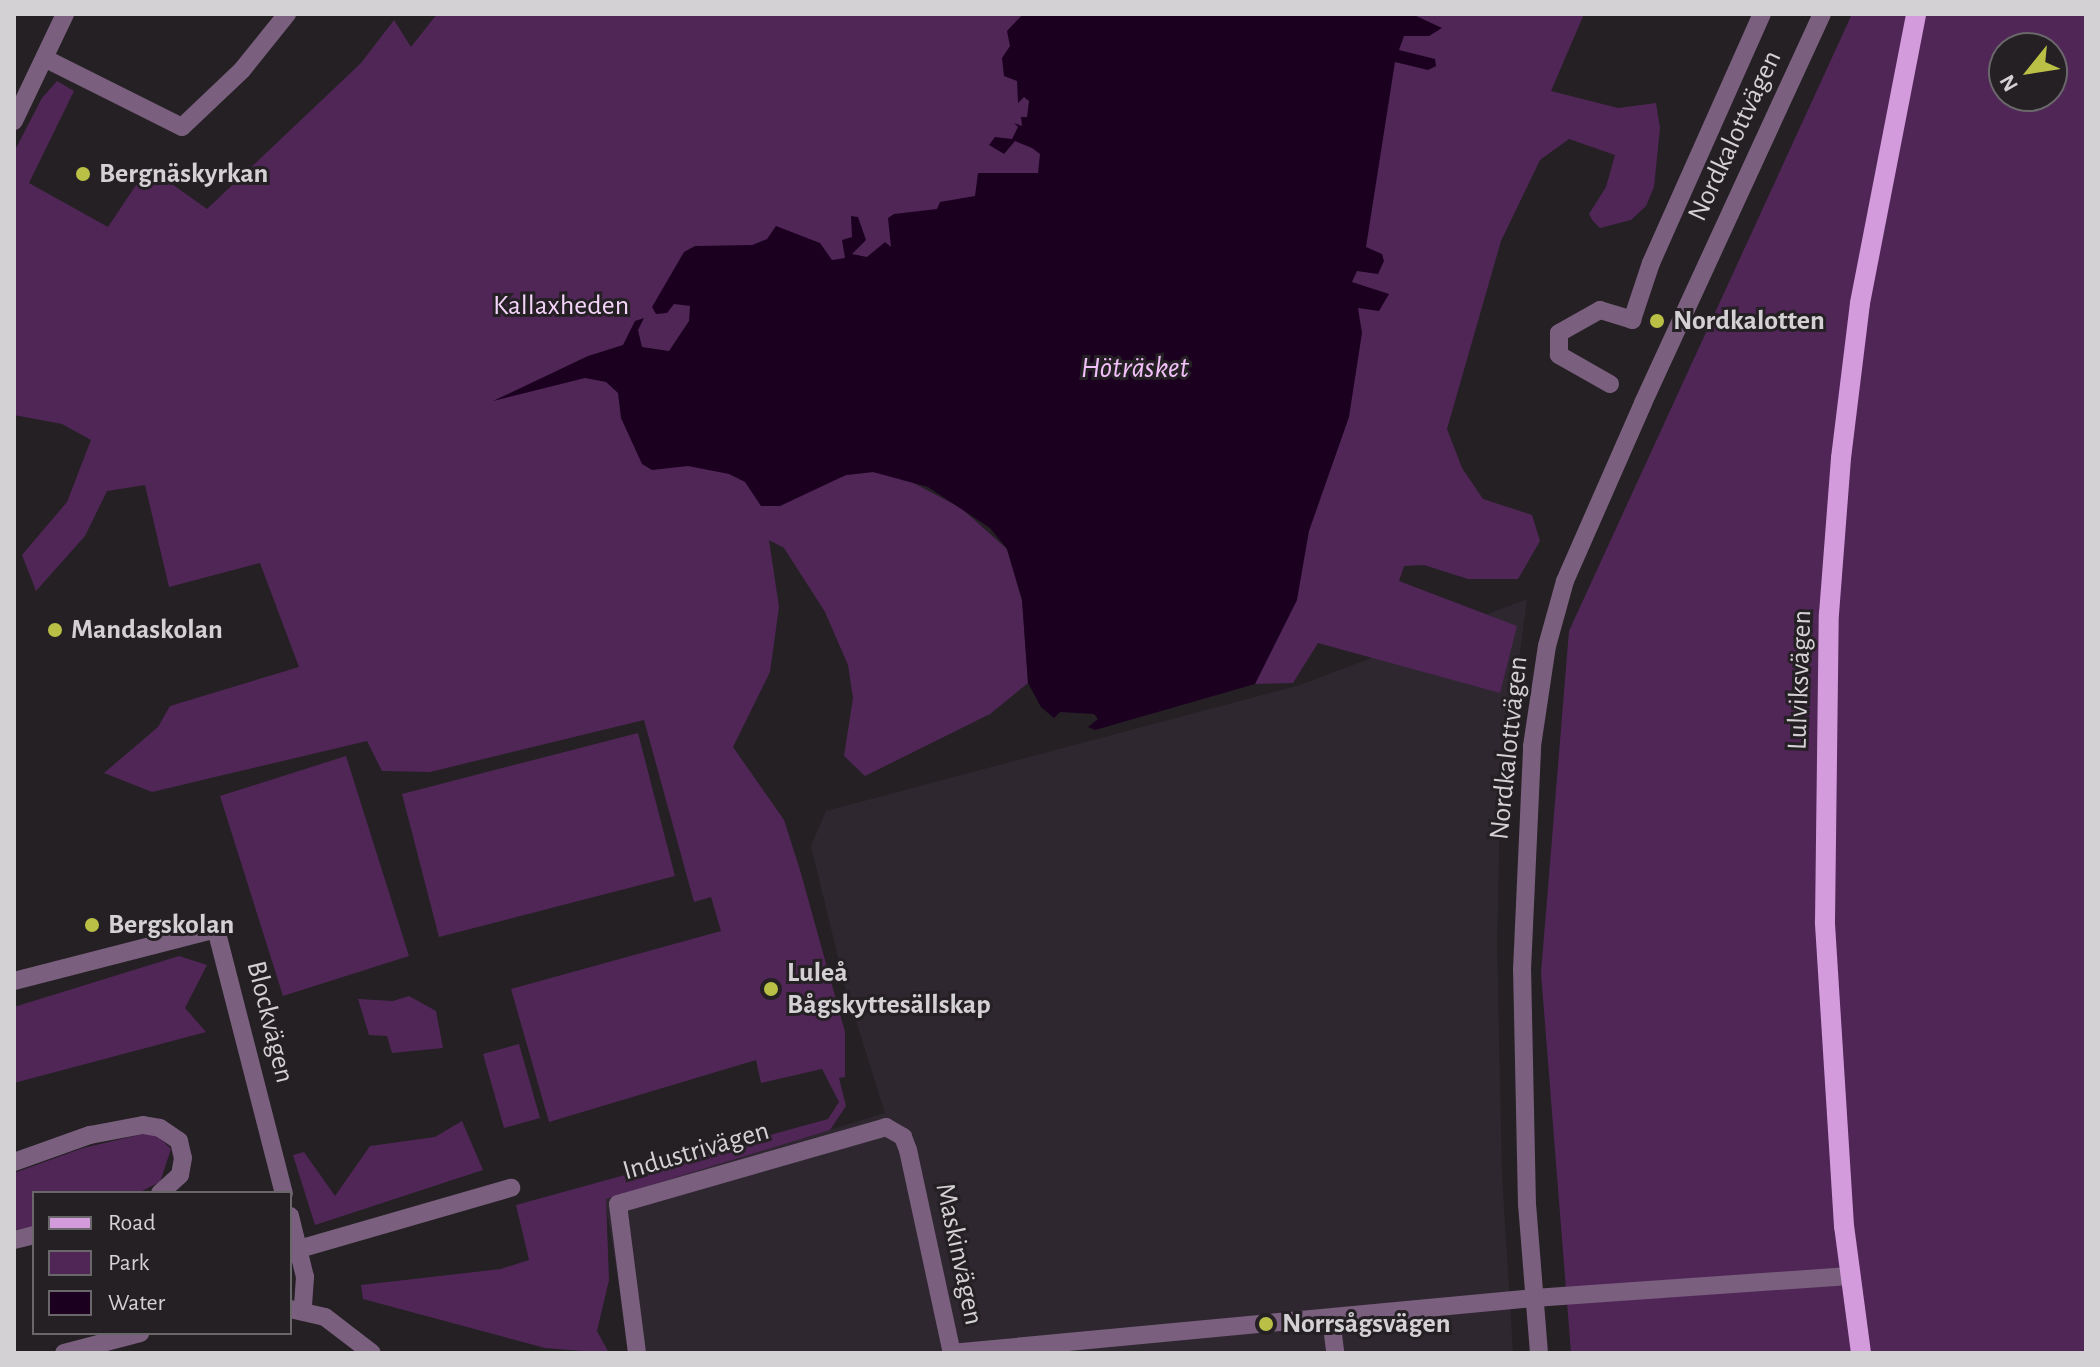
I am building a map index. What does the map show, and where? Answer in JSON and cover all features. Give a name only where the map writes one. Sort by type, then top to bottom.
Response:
[{"type":"main road","name":"Lulviksvägen","points":[[1861,1353],[1849,1276],[1825,922],[1829,614],[1841,458],[1860,303],[1916,14]]},
{"type":"street","points":[[14,121],[65,14]]},
{"type":"street","points":[[46,59],[182,127],[221,92],[287,14]]},
{"type":"street","points":[[1610,384],[1559,355],[1559,333],[1600,310],[1632,320],[1651,263],[1762,14]]},
{"type":"street","name":"Nordkalottvägen","points":[[1539,1353],[1527,1205],[1522,970],[1532,746],[1547,646],[1565,581],[1643,403],[1822,14]]},
{"type":"street","name":"Blockvägen","points":[[14,981],[216,929],[283,1191]]},
{"type":"street","points":[[14,1162],[90,1135],[143,1125],[160,1128],[179,1141],[183,1158],[180,1175],[162,1191]]},
{"type":"street","name":"Industrivägen","points":[[637,1353],[618,1209],[623,1199],[886,1127],[903,1137],[911,1167]]},
{"type":"street","name":"Maskinvägen","points":[[911,1167],[951,1353]]},
{"type":"street","points":[[299,1249],[511,1188]]},
{"type":"street","points":[[292,1223],[306,1287],[296,1309],[345,1328],[372,1353]]},
{"type":"street","points":[[951,1353],[1534,1298],[1849,1276]]},
{"type":"street","points":[[1331,1318],[1335,1353]]},
{"type":"street","points":[[64,1353],[132,1335]]},
{"type":"shaded area","points":[[1527,599],[1500,804],[1497,944],[1502,1177],[1513,1353],[630,1353],[605,1199],[885,1113],[845,986],[811,846],[826,811],[1300,685]]},
{"type":"green space","name":"Kallaxheden","points":[[437,14],[1584,14],[1551,91],[1618,108],[1656,103],[1660,128],[1654,187],[1646,206],[1631,220],[1600,228],[1593,221],[1589,214],[1606,187],[1615,155],[1569,139],[1540,160],[1501,241],[1447,429],[1462,468],[1483,499],[1532,515],[1540,541],[1518,579],[1468,579],[1424,565],[1404,566],[1399,581],[1517,626],[1500,693],[1318,643],[1293,683],[1255,684],[1279,631],[822,415],[816,488],[846,475],[873,472],[902,477],[961,508],[1007,549],[1022,600],[1028,683],[990,714],[865,776],[844,756],[853,698],[848,665],[825,612],[784,548],[769,540],[779,607],[770,672],[733,747],[784,820],[800,870],[845,1032],[845,1077],[839,1078],[846,1106],[830,1130],[606,1199],[609,1280],[597,1331],[609,1353],[545,1348],[363,1299],[361,1285],[501,1269],[529,1260],[516,1205],[828,1119],[839,1102],[822,1069],[761,1083],[756,1060],[549,1122],[511,989],[721,931],[711,897],[694,902],[644,720],[430,772],[382,771],[367,741],[152,792],[104,773],[158,727],[170,706],[299,667],[260,563],[169,587],[145,485],[107,491],[85,536],[36,591],[22,555],[67,502],[91,440],[62,424],[14,415],[14,152],[42,98],[57,81],[74,91],[29,183],[108,227],[148,167],[207,209],[361,63],[394,20],[411,47]]},
{"type":"green space","points":[[1852,14],[2086,14],[2086,1353],[1571,1353],[1541,973],[1569,631]]},
{"type":"green space","points":[[638,733],[675,876],[439,937],[402,794]]},
{"type":"green space","points":[[346,756],[409,956],[283,996],[220,796]]},
{"type":"green space","points":[[179,956],[207,965],[185,1008],[206,1032],[14,1083],[14,1007]]},
{"type":"green space","points":[[409,996],[436,1011],[443,1048],[392,1053],[387,1036],[369,1035],[358,999],[393,1001]]},
{"type":"green space","points":[[519,1044],[540,1118],[504,1128],[483,1054]]},
{"type":"green space","points":[[462,1121],[483,1170],[315,1225],[293,1155],[304,1152],[335,1196],[370,1146],[435,1137]]},
{"type":"green space","points":[[143,1134],[156,1134],[171,1149],[160,1182],[142,1191],[32,1191],[32,1227],[14,1230],[14,1173],[83,1148]]},
{"type":"water","name":"Höträsket","points":[[1023,14],[1412,14],[1442,28],[1429,36],[1404,36],[1399,50],[1435,59],[1436,66],[1428,70],[1395,62],[1366,247],[1382,254],[1384,261],[1378,274],[1357,271],[1352,282],[1389,294],[1379,311],[1358,308],[1362,333],[1349,417],[1309,531],[1297,600],[1255,684],[1095,730],[1088,727],[1098,719],[1094,714],[1060,712],[1054,718],[1041,707],[1028,683],[1022,600],[1007,549],[990,528],[928,487],[873,472],[846,475],[780,506],[761,506],[745,482],[729,474],[688,466],[652,470],[642,464],[621,418],[618,393],[606,382],[585,378],[493,401],[588,356],[623,345],[635,321],[644,318],[638,330],[642,347],[669,351],[689,321],[690,306],[674,304],[667,313],[656,314],[652,307],[684,252],[695,246],[752,245],[767,239],[776,226],[820,243],[832,260],[845,258],[842,240],[852,237],[851,216],[858,217],[866,240],[852,254],[867,257],[885,242],[891,247],[888,218],[894,214],[937,209],[940,202],[975,196],[978,173],[1038,173],[1040,154],[1032,148],[1015,141],[1004,154],[989,145],[995,137],[1012,139],[1018,127],[1014,123],[1022,126],[1021,117],[1027,117],[1029,101],[1024,97],[1018,103],[1017,81],[1004,76],[1002,58],[1010,46],[1007,31]]},
{"type":"place","name":"Bergnäskyrkan","points":[[83,174]]},
{"type":"place","name":"Nordkalotten","points":[[1657,321]]},
{"type":"place","name":"Mandaskolan","points":[[55,630]]},
{"type":"place","name":"Bergskolan","points":[[92,925]]},
{"type":"place","name":"Luleå Bågskyttesällskap","points":[[771,989]]},
{"type":"place","name":"Norrsågsvägen","points":[[1266,1324]]}]
